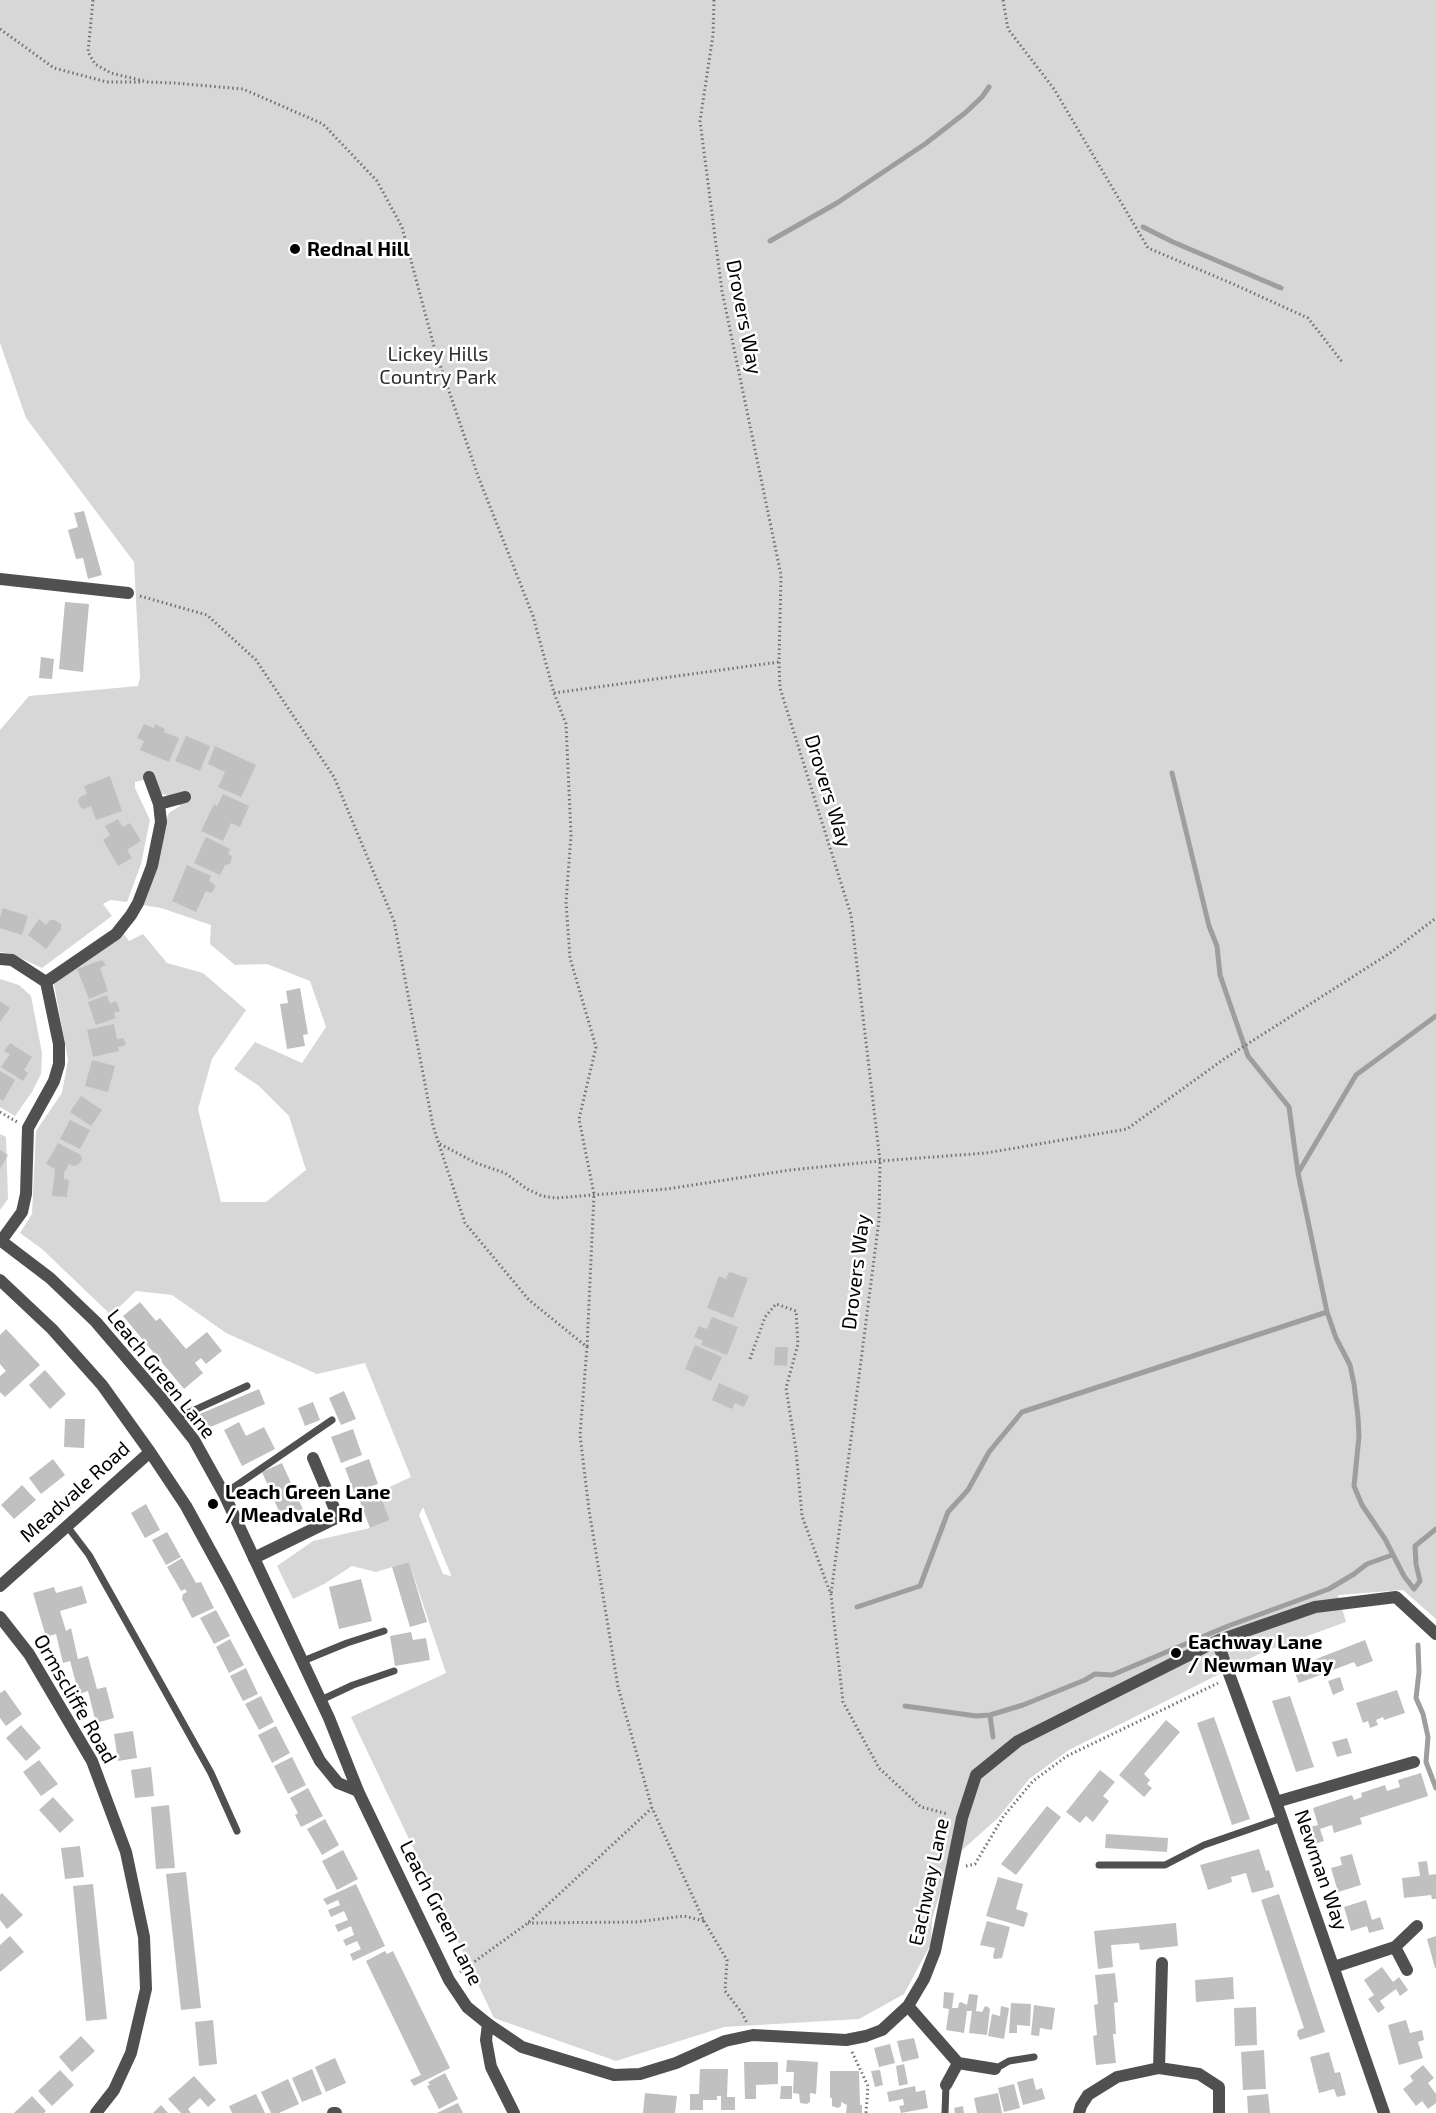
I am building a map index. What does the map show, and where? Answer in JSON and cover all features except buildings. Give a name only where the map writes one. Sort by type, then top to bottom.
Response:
[{"type":"street","points":[[0,579],[128,592]]},
{"type":"street","points":[[46,982],[116,934],[138,903],[152,866],[161,822],[159,804],[149,777]]},
{"type":"street","points":[[159,804],[185,797]]},
{"type":"street","points":[[0,959],[12,960],[46,982],[59,1044],[54,1082],[28,1128],[26,1194],[22,1212],[1,1240]]},
{"type":"street","name":"Leach Green Lane","points":[[1,1240],[50,1278],[96,1322],[194,1440],[224,1494],[303,1661],[358,1791],[449,1980],[467,2007],[488,2024]]},
{"type":"street","points":[[0,1280],[52,1329],[102,1385],[150,1452],[186,1506],[217,1562],[320,1761],[338,1783],[358,1791]]},
{"type":"street","name":"Meadvale Road","points":[[0,1586],[150,1452]]},
{"type":"street","points":[[254,1558],[338,1517],[314,1458]]},
{"type":"street","name":"Eachway Lane","points":[[488,2024],[522,2047],[614,2075],[640,2074],[676,2063],[724,2041],[753,2036],[846,2040],[882,2030],[908,2006],[924,1979],[935,1951],[962,1818],[976,1775],[1018,1741],[1217,1641],[1315,1607],[1396,1597],[1436,1634]]},
{"type":"street","name":"Ormscliffe Road","points":[[0,1617],[29,1654],[92,1761],[126,1852],[144,1937],[146,1989],[131,2053],[114,2090],[96,2113]]},
{"type":"street","name":"Newman Way","points":[[1217,1641],[1282,1818],[1384,2113]]},
{"type":"street","points":[[1276,1802],[1414,1762]]},
{"type":"street","points":[[1334,1967],[1395,1947],[1417,1926]]},
{"type":"street","points":[[1395,1947],[1407,1970]]},
{"type":"street","points":[[1159,2068],[1162,1963]]},
{"type":"street","points":[[908,2006],[958,2063],[995,2069]]},
{"type":"street","points":[[488,2024],[486,2040],[491,2067],[514,2113]]},
{"type":"street","points":[[946,2085],[958,2063]]},
{"type":"street","points":[[1078,2113],[1088,2096],[1117,2077],[1159,2068],[1199,2074],[1218,2087],[1219,2113]]},
{"type":"lane","points":[[177,1418],[247,1386]]},
{"type":"lane","points":[[224,1494],[332,1420]]},
{"type":"lane","points":[[67,1526],[89,1555],[194,1742],[211,1773],[237,1831]]},
{"type":"lane","points":[[303,1661],[347,1642],[384,1631]]},
{"type":"lane","points":[[321,1700],[353,1684],[394,1671]]},
{"type":"lane","points":[[1099,1865],[1166,1865],[1204,1845],[1282,1818]]},
{"type":"lane","points":[[995,2069],[1009,2061],[1034,2057]]},
{"type":"lane","points":[[945,2113],[946,2085]]},
{"type":"path","points":[[93,0],[88,52],[95,64],[111,73],[148,82]]},
{"type":"path","name":"Drovers Way","points":[[714,0],[713,35],[700,121],[722,291],[781,575],[780,688],[851,915],[880,1161],[879,1220],[831,1594]]},
{"type":"path","points":[[1003,0],[1008,29],[1054,89],[1148,248],[1308,318],[1343,363]]},
{"type":"path","points":[[0,29],[54,68],[107,82],[174,82],[243,89],[323,124],[377,181],[402,227],[435,350],[478,477],[532,616],[554,693],[566,724],[571,835],[566,902],[570,958],[596,1047],[579,1119],[594,1194],[587,1347],[580,1435],[589,1510],[618,1687],[652,1808],[704,1921],[727,1960],[725,1991],[742,2013],[753,2036]]},
{"type":"path","points":[[128,592],[207,615],[256,660],[334,777],[394,921],[433,1126],[465,1223],[529,1300],[587,1347]]},
{"type":"path","points":[[554,693],[779,662]]},
{"type":"path","points":[[439,1143],[476,1163],[505,1173],[527,1189],[542,1196],[556,1197],[667,1189],[790,1170],[986,1153],[1127,1129],[1224,1059],[1390,953],[1436,918]]},
{"type":"path","points":[[750,1359],[765,1317],[777,1304],[796,1311],[798,1344],[786,1388],[796,1450],[802,1516],[831,1594],[843,1702],[879,1768],[921,1807],[962,1818]]},
{"type":"path","points":[[952,1868],[975,1864],[1003,1817],[1033,1781],[1067,1756],[1230,1677]]},
{"type":"path","points":[[449,1980],[528,1923],[652,1808]]},
{"type":"path","points":[[528,1923],[636,1922],[684,1916],[704,1921]]},
{"type":"path","points":[[846,2040],[868,2086],[866,2113]]},
{"type":"green space","name":"Lickey Hills Country Park","points":[[0,0],[1436,0],[1436,1619],[1403,1590],[1338,1595],[1346,1622],[1263,1652],[1069,1750],[1029,1779],[999,1817],[950,1861],[932,1919],[931,1944],[904,1994],[859,2019],[724,2027],[616,2061],[494,2018],[351,1717],[446,1673],[409,1562],[376,1572],[352,1566],[324,1584],[293,1599],[277,1566],[313,1541],[370,1528],[390,1520],[379,1492],[411,1477],[365,1363],[317,1374],[226,1333],[172,1295],[136,1291],[111,1315],[42,1249],[20,1233],[32,1214],[36,1131],[62,1093],[68,1060],[54,984],[123,933],[129,941],[143,934],[167,963],[203,973],[246,1010],[212,1059],[198,1109],[221,1202],[266,1202],[306,1170],[289,1116],[259,1086],[234,1069],[255,1042],[302,1063],[326,1027],[310,981],[267,964],[235,965],[210,944],[211,925],[161,908],[143,905],[164,823],[169,813],[180,806],[178,800],[158,792],[144,780],[135,782],[135,788],[150,820],[141,864],[127,902],[110,900],[103,904],[112,916],[42,968],[12,954],[0,952],[0,730],[29,696],[138,686],[140,677],[134,562],[26,418],[0,343]],"holes":[[[423,1507],[451,1576],[443,1574],[419,1515]]]},
{"type":"green space","points":[[0,979],[19,985],[31,996],[42,1053],[41,1074],[32,1092],[15,1116],[0,1107]]},
{"type":"green space","points":[[0,1134],[6,1137],[8,1199],[0,1210]]},
{"type":"waterway","points":[[770,241],[837,203],[925,144],[965,113],[989,87]]},
{"type":"waterway","points":[[1143,227],[1281,288]]},
{"type":"waterway","points":[[1172,773],[1209,926],[1217,946],[1220,975],[1248,1056],[1289,1107],[1298,1173],[1327,1312],[1336,1338],[1350,1365],[1354,1384],[1359,1436],[1354,1486],[1362,1505],[1414,1589],[1420,1581],[1415,1546],[1436,1529]]},
{"type":"waterway","points":[[1298,1173],[1356,1075],[1436,1016]]},
{"type":"waterway","points":[[857,1607],[920,1586],[948,1512],[968,1490],[989,1452],[1022,1412],[1327,1312]]},
{"type":"waterway","points":[[905,1706],[976,1716],[990,1715],[1023,1705],[1095,1674],[1112,1675],[1228,1626],[1329,1589],[1367,1564],[1392,1555]]},
{"type":"waterway","points":[[1418,1645],[1419,1672],[1416,1698],[1423,1714],[1428,1737],[1426,1762],[1436,1788]]},
{"type":"waterway","points":[[990,1715],[993,1737]]},
{"type":"place","name":"Rednal Hill","points":[[295,249]]},
{"type":"place","name":"Leach Green Lane / Meadvale Rd","points":[[213,1504]]},
{"type":"place","name":"Eachway Lane / Newman Way","points":[[1176,1653]]}]
